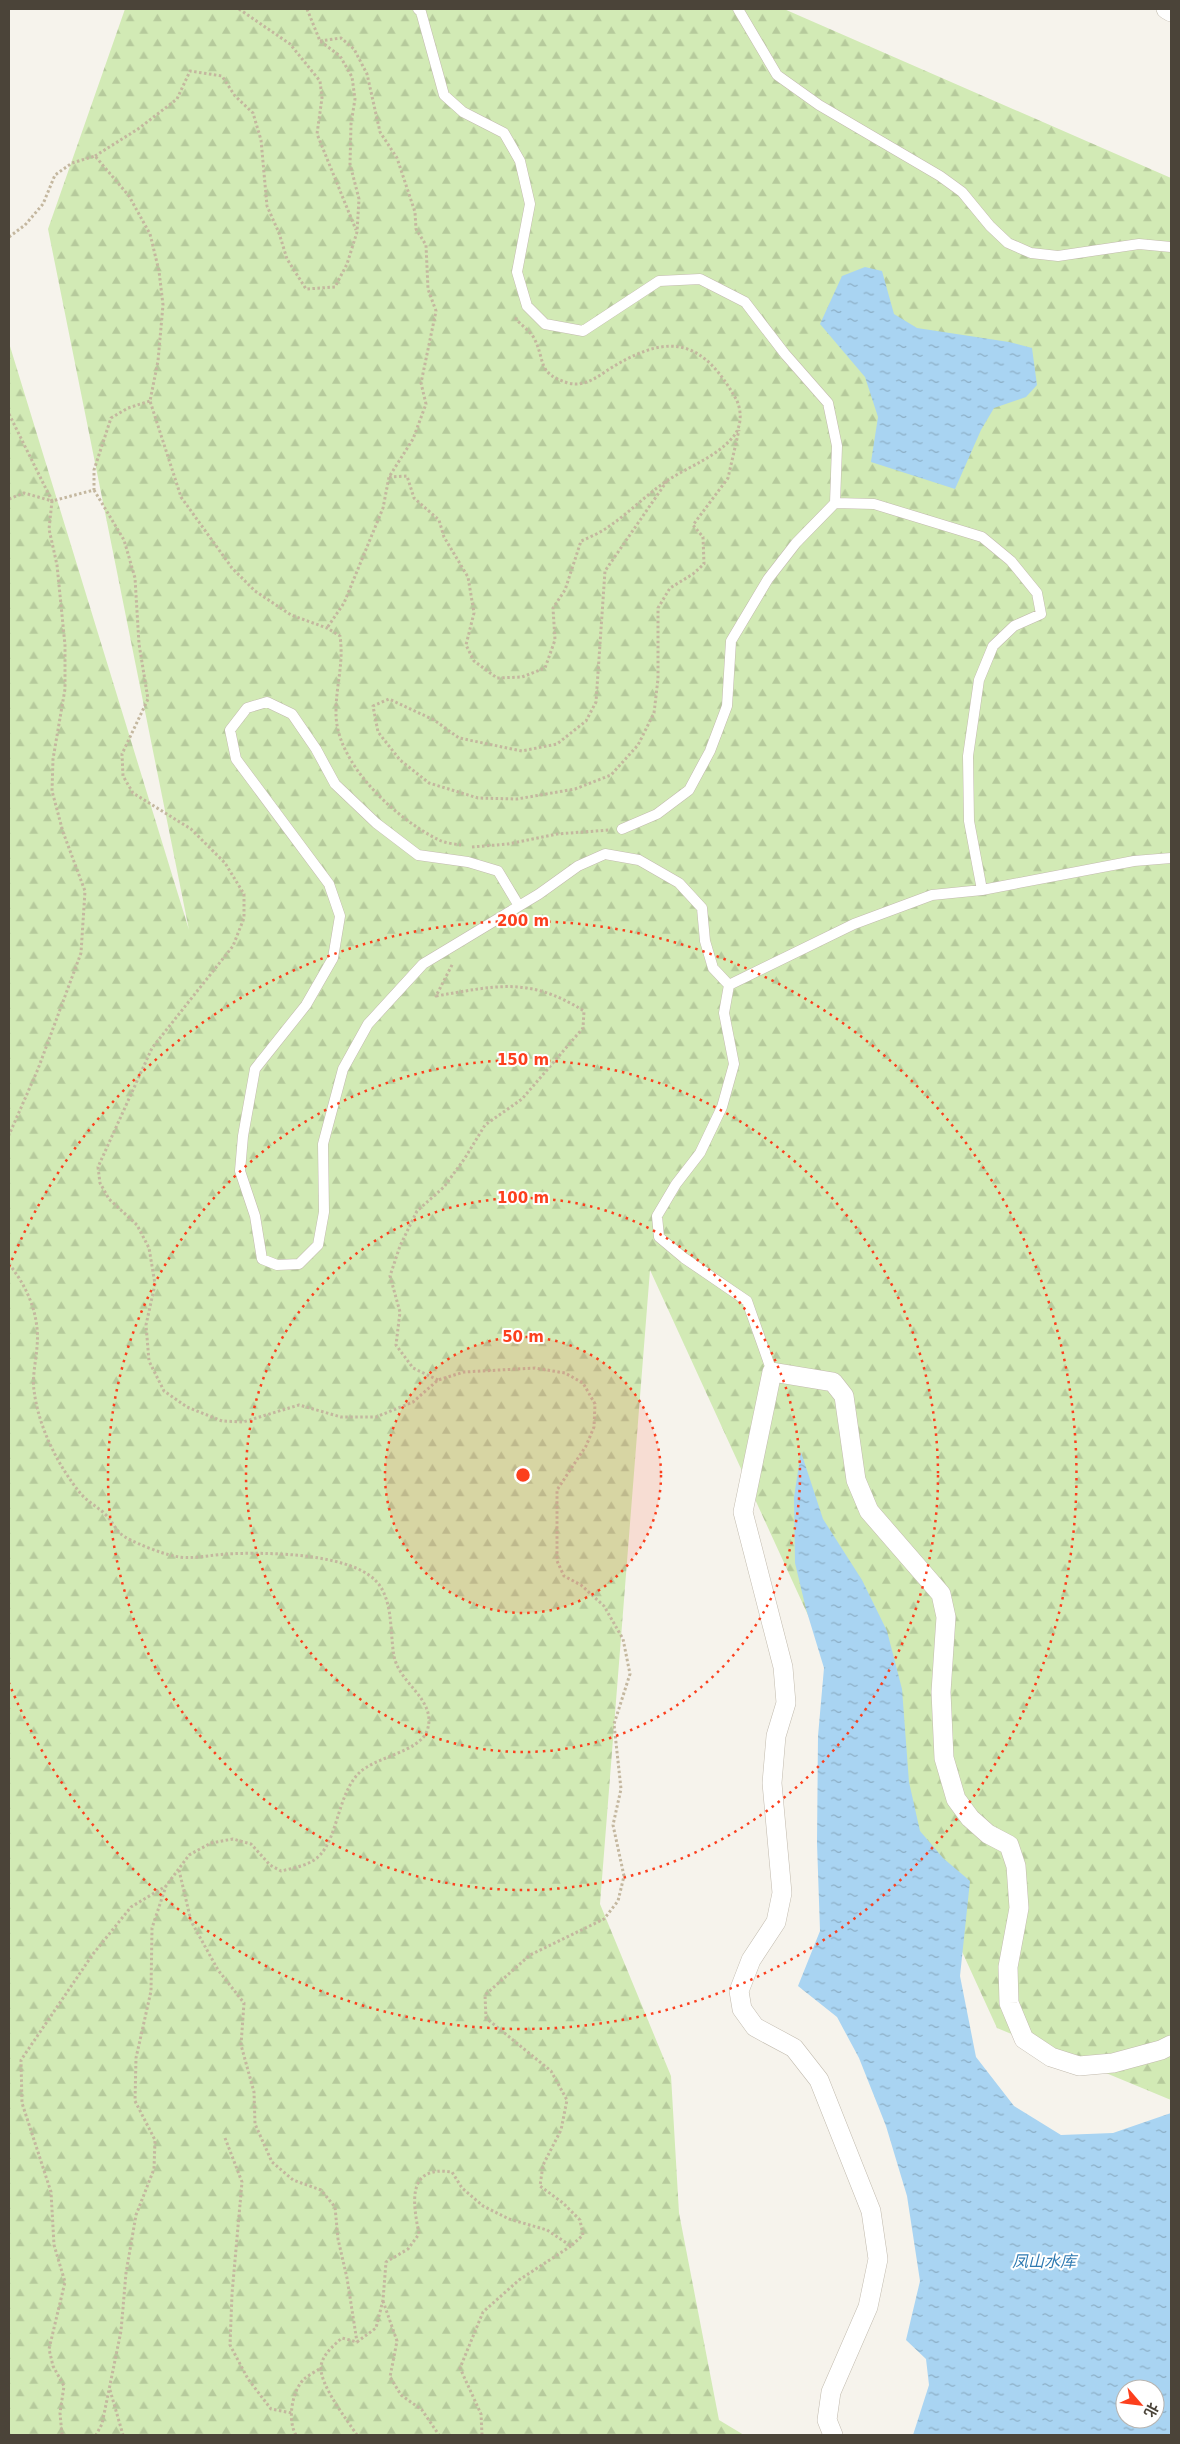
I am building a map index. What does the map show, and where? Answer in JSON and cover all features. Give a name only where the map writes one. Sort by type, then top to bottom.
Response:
[{"type":"street","points":[[1166,9],[1171,12]]},
{"type":"street","points":[[833,2435],[828,2420],[830,2392],[868,2307],[878,2259],[871,2211],[819,2080],[794,2048],[755,2027],[742,2009],[739,1990],[750,1960],[776,1922],[782,1893],[772,1783],[776,1736],[786,1703],[783,1667],[743,1512],[772,1372],[832,1382],[844,1396],[856,1480],[869,1511],[941,1594],[946,1616],[941,1692],[944,1758],[956,1799],[970,1818],[988,1834],[1010,1845],[1016,1866],[1019,1908],[1008,1967],[1009,2003],[1024,2039],[1051,2057],[1079,2066],[1113,2063],[1160,2050],[1171,2045]]},
{"type":"lane","points":[[418,9],[421,12],[444,95],[463,112],[504,133],[520,161],[530,204],[517,272],[527,306],[545,324],[583,331],[659,281],[700,279],[745,302],[785,354],[828,403],[837,446],[836,503],[796,543],[768,579],[731,641],[727,706],[710,751],[688,790],[657,814],[622,829]]},
{"type":"lane","points":[[738,9],[777,75],[819,105],[940,176],[962,192],[990,226],[1008,243],[1030,253],[1058,256],[1139,244],[1171,247]]},
{"type":"lane","points":[[836,503],[874,504],[982,537],[1011,561],[1038,593],[1041,614],[1014,626],[993,646],[979,680],[968,765],[969,821],[982,890]]},
{"type":"lane","points":[[519,906],[498,871],[468,862],[418,855],[376,823],[335,784],[316,749],[292,714],[267,702],[247,708],[230,730],[236,759],[330,884],[340,916],[333,958],[329,966],[306,1005],[255,1069],[243,1136],[240,1171],[255,1216],[262,1260],[277,1265],[299,1264],[318,1245],[324,1212],[323,1144],[343,1069],[368,1024],[424,964],[519,906],[578,866],[605,854],[639,860],[679,883],[702,908],[705,941],[713,968],[729,985]]},
{"type":"lane","points":[[729,985],[854,924],[932,895],[982,890],[1134,861],[1171,858]]},
{"type":"lane","points":[[729,985],[724,1013],[734,1064],[722,1107],[700,1153],[676,1184],[657,1216],[659,1237],[684,1258],[747,1301],[772,1372]]},
{"type":"path","points":[[239,9],[290,44],[320,81],[322,98],[317,134],[357,232]]},
{"type":"path","points":[[9,237],[25,226],[43,204],[56,175],[72,163],[95,156],[138,129],[177,99],[190,71],[222,76],[235,96],[253,113],[261,140],[267,206],[279,233],[287,259],[306,288],[335,287],[347,264],[357,232],[359,199],[350,164],[351,124],[355,98],[352,77],[340,56],[320,41],[307,9]]},
{"type":"path","points":[[320,41],[341,38],[354,49],[367,74],[380,132],[398,158],[415,212],[416,229],[426,245],[428,288],[436,311],[421,383],[426,404],[413,439],[389,477],[383,508],[344,603],[327,628]]},
{"type":"path","points":[[95,156],[129,196],[150,234],[159,271],[163,305],[158,361],[150,401],[181,497],[232,568],[254,591],[291,615],[327,628],[340,636],[343,656],[335,713],[342,746],[361,778],[403,816],[439,840],[462,846]]},
{"type":"path","points":[[523,292],[516,319],[534,338],[541,362],[550,375],[570,384],[587,384],[617,364],[655,348],[681,345],[706,358],[727,383],[740,407],[739,430],[728,478],[693,525],[703,537],[704,564],[693,574],[670,588],[658,608],[658,679],[654,714],[638,745],[611,775],[575,789],[517,799],[478,798],[429,782],[400,760],[378,732],[373,706],[390,699],[434,720],[459,738],[522,751],[557,744],[586,722],[596,702],[605,571],[667,481]]},
{"type":"path","points":[[150,401],[128,408],[111,418],[94,470],[94,490],[124,540],[135,578],[138,644],[148,699],[122,754],[123,776],[133,793],[162,813],[191,829],[225,862],[244,894],[244,918],[233,946],[152,1048],[98,1167],[100,1183],[109,1199],[137,1225],[149,1248],[155,1284],[146,1325],[149,1361],[164,1391],[187,1407],[222,1421],[243,1422],[299,1405],[341,1417],[376,1417],[413,1402],[438,1380],[464,1372],[535,1368],[565,1373],[583,1383],[595,1404],[594,1427],[586,1446],[557,1490],[557,1561],[564,1576],[581,1585],[604,1606],[623,1639],[630,1674],[614,1724],[621,1789],[613,1825],[624,1876],[618,1901],[604,1919],[530,1955],[484,1995],[486,2018],[551,2071],[566,2100],[561,2130],[543,2165],[540,2186],[563,2203],[580,2220],[583,2236],[519,2280],[483,2312],[460,2368],[481,2414],[482,2435]]},
{"type":"path","points":[[9,414],[52,501],[49,528],[57,565],[65,645],[65,689],[53,759],[52,790],[63,832],[85,891],[81,953],[38,1069],[9,1135]]},
{"type":"path","points":[[389,477],[407,476],[414,498],[438,520],[444,537],[468,576],[474,613],[466,645],[474,661],[497,678],[522,677],[545,668],[555,640],[553,608],[565,590],[582,542],[608,528],[667,481],[722,450],[739,430]]},
{"type":"path","points":[[9,499],[24,493],[52,501],[94,490]]},
{"type":"path","points":[[470,847],[508,844],[557,834],[622,829]]},
{"type":"path","points":[[438,1380],[413,1368],[396,1345],[400,1312],[390,1276],[400,1246],[417,1211],[444,1187],[465,1158],[485,1125],[522,1099],[583,1028],[584,1011],[568,1001],[535,988],[498,985],[436,996],[466,938]]},
{"type":"path","points":[[9,1264],[21,1279],[36,1312],[38,1342],[34,1389],[42,1425],[61,1465],[82,1495],[106,1515],[122,1536],[175,1557],[252,1553],[335,1560],[360,1569],[380,1585],[387,1602],[395,1659],[406,1681],[422,1697],[430,1716],[427,1732],[418,1743],[360,1772],[347,1791],[331,1835],[320,1855],[301,1866],[281,1871],[270,1865],[252,1844],[232,1839],[211,1843],[190,1855],[166,1886],[152,1928],[151,1992],[136,2058],[135,2101],[154,2140],[154,2169],[136,2215],[126,2273],[121,2330],[102,2424],[96,2435]]},
{"type":"path","points":[[179,1869],[191,1921],[218,1970],[244,2003],[241,2045],[254,2092],[256,2124],[272,2162],[292,2180],[320,2190],[335,2207],[338,2239],[347,2278],[357,2342]]},
{"type":"path","points":[[62,2435],[60,2412],[64,2386],[53,2366],[49,2349],[65,2282],[54,2245],[51,2192],[22,2103],[21,2060],[93,1954],[131,1907],[166,1886]]},
{"type":"path","points":[[224,2138],[242,2182],[232,2294],[230,2345],[248,2379],[271,2409],[292,2413]]},
{"type":"path","points":[[357,2342],[376,2328],[383,2300],[386,2262],[408,2250],[419,2234],[414,2210],[414,2190],[424,2175],[437,2170],[452,2172],[462,2188],[483,2206],[509,2219],[547,2230],[570,2246]]},
{"type":"path","points":[[383,2300],[397,2341],[390,2377],[401,2395],[422,2410],[439,2435]]},
{"type":"path","points":[[357,2342],[342,2338],[326,2352],[321,2368],[328,2389],[357,2435]]},
{"type":"path","points":[[296,2435],[292,2430],[292,2403],[304,2380],[321,2368]]},
{"type":"path","points":[[110,2390],[123,2435]]},
{"type":"green space","points":[[125,9],[784,9],[1171,178],[1171,2100],[997,2028],[650,1270],[600,1904],[671,2076],[679,2213],[719,2420],[744,2435],[9,2435],[9,343],[189,930],[48,229]]},
{"type":"water","points":[[865,267],[882,271],[894,314],[917,328],[1009,342],[1032,348],[1037,385],[1026,397],[994,408],[981,430],[955,489],[871,462],[878,417],[865,377],[820,324],[842,276]]},
{"type":"water","name":"凤山水库","points":[[801,1452],[823,1519],[862,1580],[887,1631],[902,1689],[909,1782],[920,1831],[943,1858],[970,1881],[960,1976],[976,2057],[1014,2106],[1061,2135],[1113,2133],[1171,2113],[1171,2435],[913,2435],[929,2385],[926,2359],[906,2340],[920,2281],[907,2196],[886,2126],[859,2058],[837,2017],[798,1986],[820,1931],[817,1843],[818,1736],[824,1668],[806,1609],[795,1563],[794,1497]]}]
